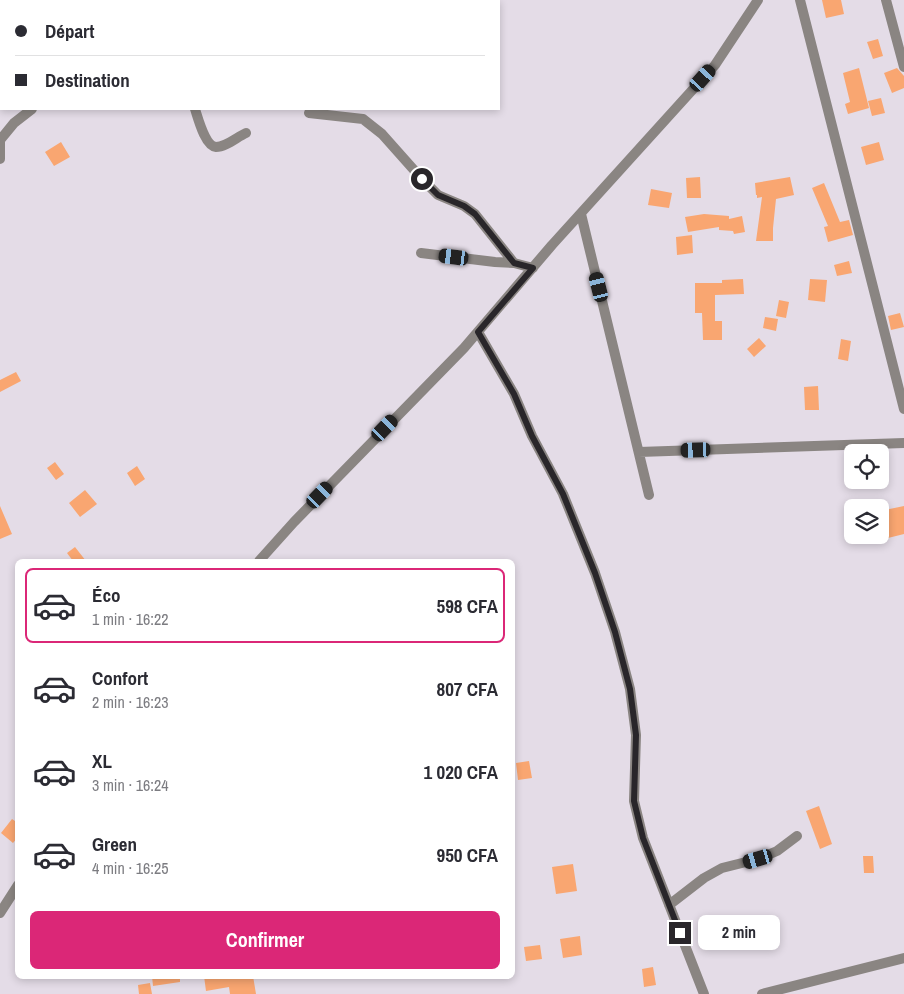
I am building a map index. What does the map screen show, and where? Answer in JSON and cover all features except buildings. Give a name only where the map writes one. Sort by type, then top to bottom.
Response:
[{"type":"street","points":[[262,559],[294,522],[478,332],[715,65],[758,0]]},
{"type":"street","points":[[800,0],[904,409]]},
{"type":"street","points":[[886,0],[904,67]]},
{"type":"street","points":[[0,159],[0,140],[14,123],[31,110]]},
{"type":"street","points":[[195,110],[206,140],[211,145],[216,147],[246,133]]},
{"type":"street","points":[[310,113],[363,119],[382,134],[438,195],[464,206],[475,214],[514,263]]},
{"type":"street","points":[[581,214],[649,495]]},
{"type":"street","points":[[421,253],[514,263],[533,268]]},
{"type":"street","points":[[478,332],[514,394],[532,436],[563,494],[595,573],[615,632],[630,689],[636,735],[634,801],[643,838],[704,994]]},
{"type":"street","points":[[639,452],[904,442]]},
{"type":"street","points":[[669,905],[704,878],[722,868],[758,859],[777,850],[797,836]]},
{"type":"street","points":[[0,913],[15,890]]},
{"type":"street","points":[[762,994],[904,958]]},
{"type":"route","points":[[422,179],[438,195],[464,206],[475,214],[514,263],[533,268],[478,332],[514,394],[532,436],[563,494],[595,573],[615,632],[630,689],[636,735],[634,801],[643,838],[680,933]]}]
